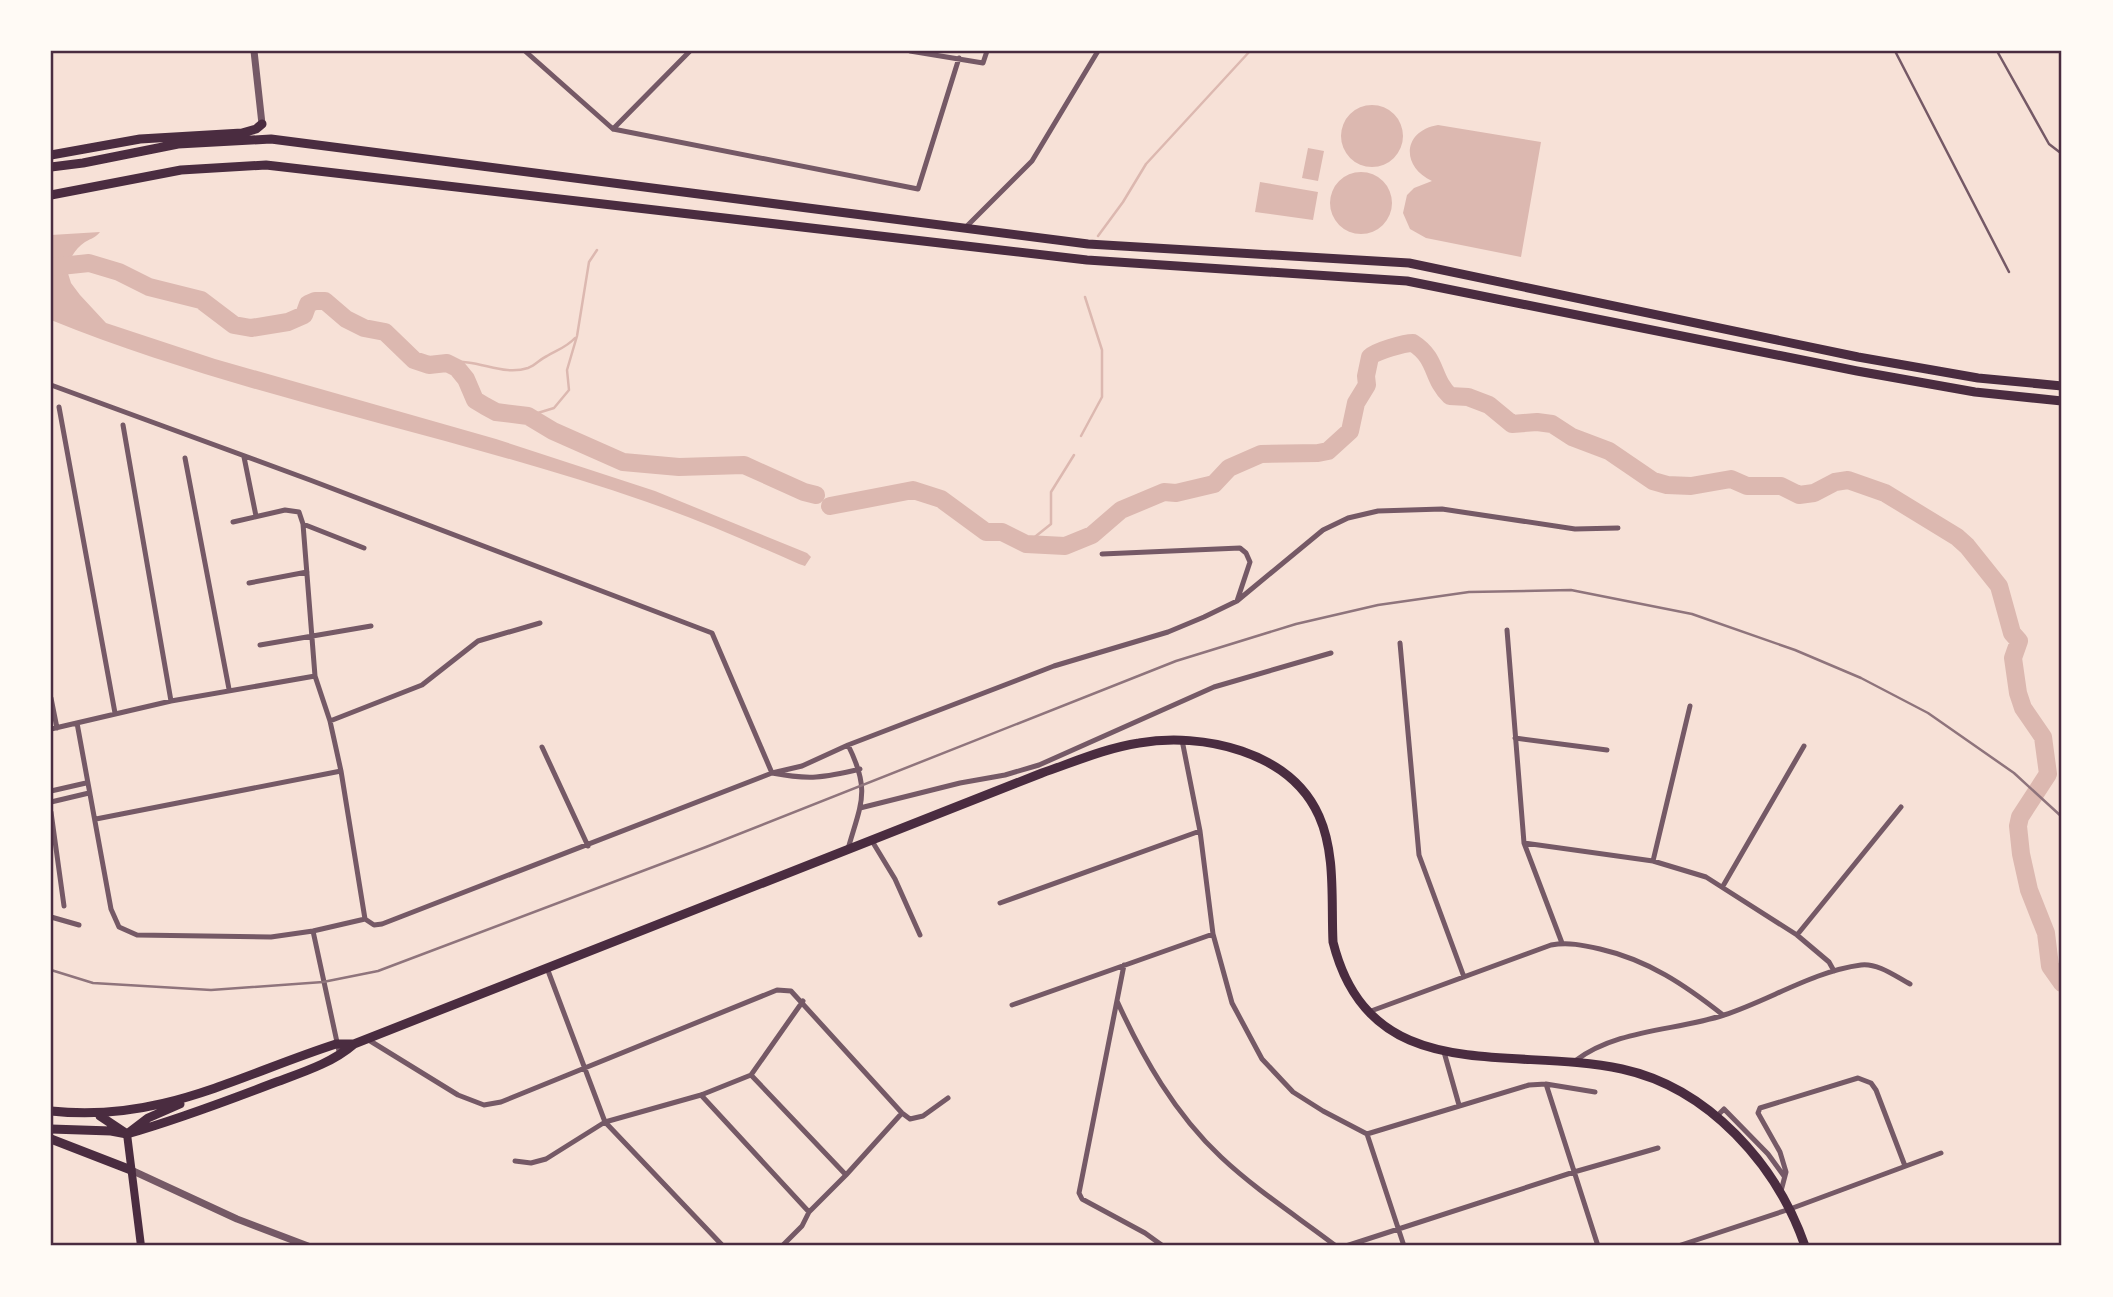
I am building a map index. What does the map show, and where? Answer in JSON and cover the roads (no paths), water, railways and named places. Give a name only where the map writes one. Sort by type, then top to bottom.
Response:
[{"type":"main road","points":[[51,155],[140,139],[242,133],[262,124]]},
{"type":"main road","points":[[51,167],[178,144],[271,139],[1088,244],[1409,263],[1858,358],[1978,378],[2062,386]]},
{"type":"main road","points":[[51,195],[181,170],[266,165],[1087,260],[1407,281],[1870,373],[1975,392],[2062,401]]},
{"type":"main road","points":[[51,1129],[127,1135],[218,1104],[340,1056],[354,1044],[872,841],[1041,769],[1119,747],[1181,740],[1223,746],[1255,757],[1283,773],[1305,793],[1319,816],[1327,841],[1336,955],[1347,981],[1378,1022],[1402,1037],[1444,1052],[1576,1061],[1623,1069],[1664,1083],[1694,1100],[1716,1117],[1753,1154],[1781,1191],[1805,1246]]},
{"type":"main road","points":[[51,1111],[97,1115],[141,1109],[190,1097],[337,1044],[354,1044]]},
{"type":"main road","points":[[127,1135],[148,1118],[190,1097]]},
{"type":"main road","points":[[97,1115],[127,1135],[141,1246]]},
{"type":"main road","points":[[51,1139],[131,1170]]},
{"type":"street","points":[[254,51],[262,124]]},
{"type":"street","points":[[525,51],[613,129],[918,190],[959,58]]},
{"type":"street","points":[[613,129],[690,51]]},
{"type":"street","points":[[910,51],[983,63],[988,51]]},
{"type":"street","points":[[966,228],[1032,161],[1098,51]]},
{"type":"street","points":[[51,385],[712,633],[772,773]]},
{"type":"street","points":[[59,407],[115,713]]},
{"type":"street","points":[[123,425],[171,701]]},
{"type":"street","points":[[244,457],[256,516]]},
{"type":"street","points":[[185,458],[229,689]]},
{"type":"street","points":[[77,723],[111,909],[119,927],[137,935],[271,937],[365,919],[374,925],[382,925],[772,773],[802,766],[848,745],[1054,666],[1168,632],[1237,601],[1323,530],[1348,518],[1378,511],[1442,509],[1575,528],[1618,528]]},
{"type":"street","points":[[233,522],[285,510],[299,512],[303,524],[315,676],[330,721],[341,771],[365,919]]},
{"type":"street","points":[[303,524],[364,548]]},
{"type":"street","points":[[1102,554],[1240,548],[1246,552],[1251,562],[1237,601]]},
{"type":"street","points":[[249,583],[307,572]]},
{"type":"street","points":[[330,721],[422,685],[478,641],[540,623]]},
{"type":"street","points":[[260,645],[371,626]]},
{"type":"street","points":[[1507,630],[1524,844],[1562,943]]},
{"type":"street","points":[[1400,643],[1419,855],[1464,977]]},
{"type":"street","points":[[860,808],[960,783],[1041,769],[1214,687],[1331,653]]},
{"type":"street","points":[[51,698],[54,729],[229,689],[315,676]]},
{"type":"street","points":[[1653,860],[1690,706]]},
{"type":"street","points":[[1515,738],[1607,750]]},
{"type":"street","points":[[1181,740],[1200,831],[1213,934],[1232,1003],[1262,1059],[1293,1092],[1367,1134],[1404,1246]]},
{"type":"street","points":[[848,745],[860,769],[863,785],[860,808],[848,849]]},
{"type":"street","points":[[1723,886],[1804,746]]},
{"type":"street","points":[[542,747],[588,846]]},
{"type":"street","points":[[772,773],[802,779],[821,779],[860,769]]},
{"type":"street","points":[[96,820],[341,771]]},
{"type":"street","points":[[51,791],[86,783]]},
{"type":"street","points":[[51,802],[89,793]]},
{"type":"street","points":[[1797,935],[1901,807]]},
{"type":"street","points":[[51,812],[64,906]]},
{"type":"street","points":[[1000,903],[1200,831]]},
{"type":"street","points":[[872,841],[895,879],[920,936]]},
{"type":"street","points":[[1524,844],[1653,860],[1694,872],[1723,886],[1797,935],[1829,962],[1834,971]]},
{"type":"street","points":[[51,917],[79,925]]},
{"type":"street","points":[[313,931],[340,1056]]},
{"type":"street","points":[[1012,1005],[1213,934]]},
{"type":"street","points":[[1368,1012],[1562,943],[1615,952],[1647,964],[1689,988],[1723,1015]]},
{"type":"street","points":[[1124,965],[1079,1194],[1083,1199],[1163,1246]]},
{"type":"street","points":[[1576,1061],[1587,1052],[1610,1042],[1723,1015],[1834,971],[1871,965],[1910,984]]},
{"type":"street","points":[[547,968],[605,1122],[723,1246]]},
{"type":"street","points":[[367,1039],[447,1088],[484,1105],[501,1102],[777,990],[791,991],[910,1119],[916,1119],[948,1098]]},
{"type":"street","points":[[516,1161],[531,1163],[546,1159],[605,1122],[701,1095],[751,1075],[803,1001]]},
{"type":"street","points":[[1117,1001],[1150,1067],[1202,1136],[1219,1155],[1253,1184],[1336,1246]]},
{"type":"street","points":[[1444,1052],[1459,1105]]},
{"type":"street","points":[[751,1075],[846,1175]]},
{"type":"street","points":[[1781,1191],[1785,1176],[1780,1152],[1758,1113],[1760,1108],[1849,1080],[1865,1079],[1876,1090],[1905,1166]]},
{"type":"street","points":[[1367,1134],[1529,1085],[1546,1084],[1595,1092]]},
{"type":"street","points":[[1546,1084],[1598,1246]]},
{"type":"street","points":[[701,1095],[808,1212]]},
{"type":"street","points":[[1716,1117],[1724,1109],[1768,1154],[1785,1176]]},
{"type":"street","points":[[782,1246],[802,1226],[808,1212],[902,1113]]},
{"type":"street","points":[[1346,1246],[1574,1172],[1658,1148]]},
{"type":"street","points":[[1678,1246],[1790,1209],[1941,1153]]},
{"type":"street","points":[[131,1170],[237,1219],[308,1246]]},
{"type":"lane","points":[[1895,51],[2009,272]]},
{"type":"lane","points":[[1997,51],[2049,144],[2062,154]]},
{"type":"waterway","points":[[1098,236],[1146,164],[1250,51]]},
{"type":"waterway","points":[[528,416],[554,408],[569,390],[567,370],[577,336],[589,262],[597,250]]},
{"type":"waterway","points":[[51,267],[89,263],[119,272],[149,287],[201,300],[234,325],[251,328],[288,322],[304,315],[308,304],[325,301],[346,319],[364,328],[385,332],[414,360],[429,365],[447,363],[457,368],[466,379],[475,400],[496,412],[528,416],[553,431],[623,462],[679,467],[744,465],[816,495]]},
{"type":"waterway","points":[[1081,436],[1102,397],[1102,350],[1085,297]]},
{"type":"waterway","points":[[447,363],[469,363],[518,370],[531,367],[575,338]]},
{"type":"waterway","points":[[830,506],[913,490],[941,499],[986,532],[1002,532],[1026,544],[1065,546],[1092,535],[1121,510],[1164,492],[1176,493],[1214,484],[1229,468],[1261,454],[1328,451],[1350,431],[1356,403],[1367,385],[1370,357],[1390,348],[1413,343],[1427,356],[1450,396],[1468,397],[1489,405],[1512,424],[1552,424],[1572,437],[1609,451],[1653,481],[1667,485],[1691,486],[1731,479],[1747,486],[1781,486],[1799,495],[1814,493],[1835,482],[1848,480],[1885,493],[1957,537],[1967,546],[1999,586],[2012,633],[2019,641],[2013,658],[2018,693],[2023,708],[2043,737],[2048,774],[2020,817],[2018,826],[2021,854],[2029,890],[2046,933],[2050,966],[2062,983]]},
{"type":"waterway","points":[[1026,544],[1051,524],[1051,492],[1074,455]]},
{"type":"railway","points":[[51,970],[93,983],[211,990],[323,982],[378,971],[706,847],[1176,661],[1296,624],[1378,605],[1469,592],[1571,590],[1692,614],[1795,650],[1861,678],[1928,713],[2014,773],[2062,817]]}]
